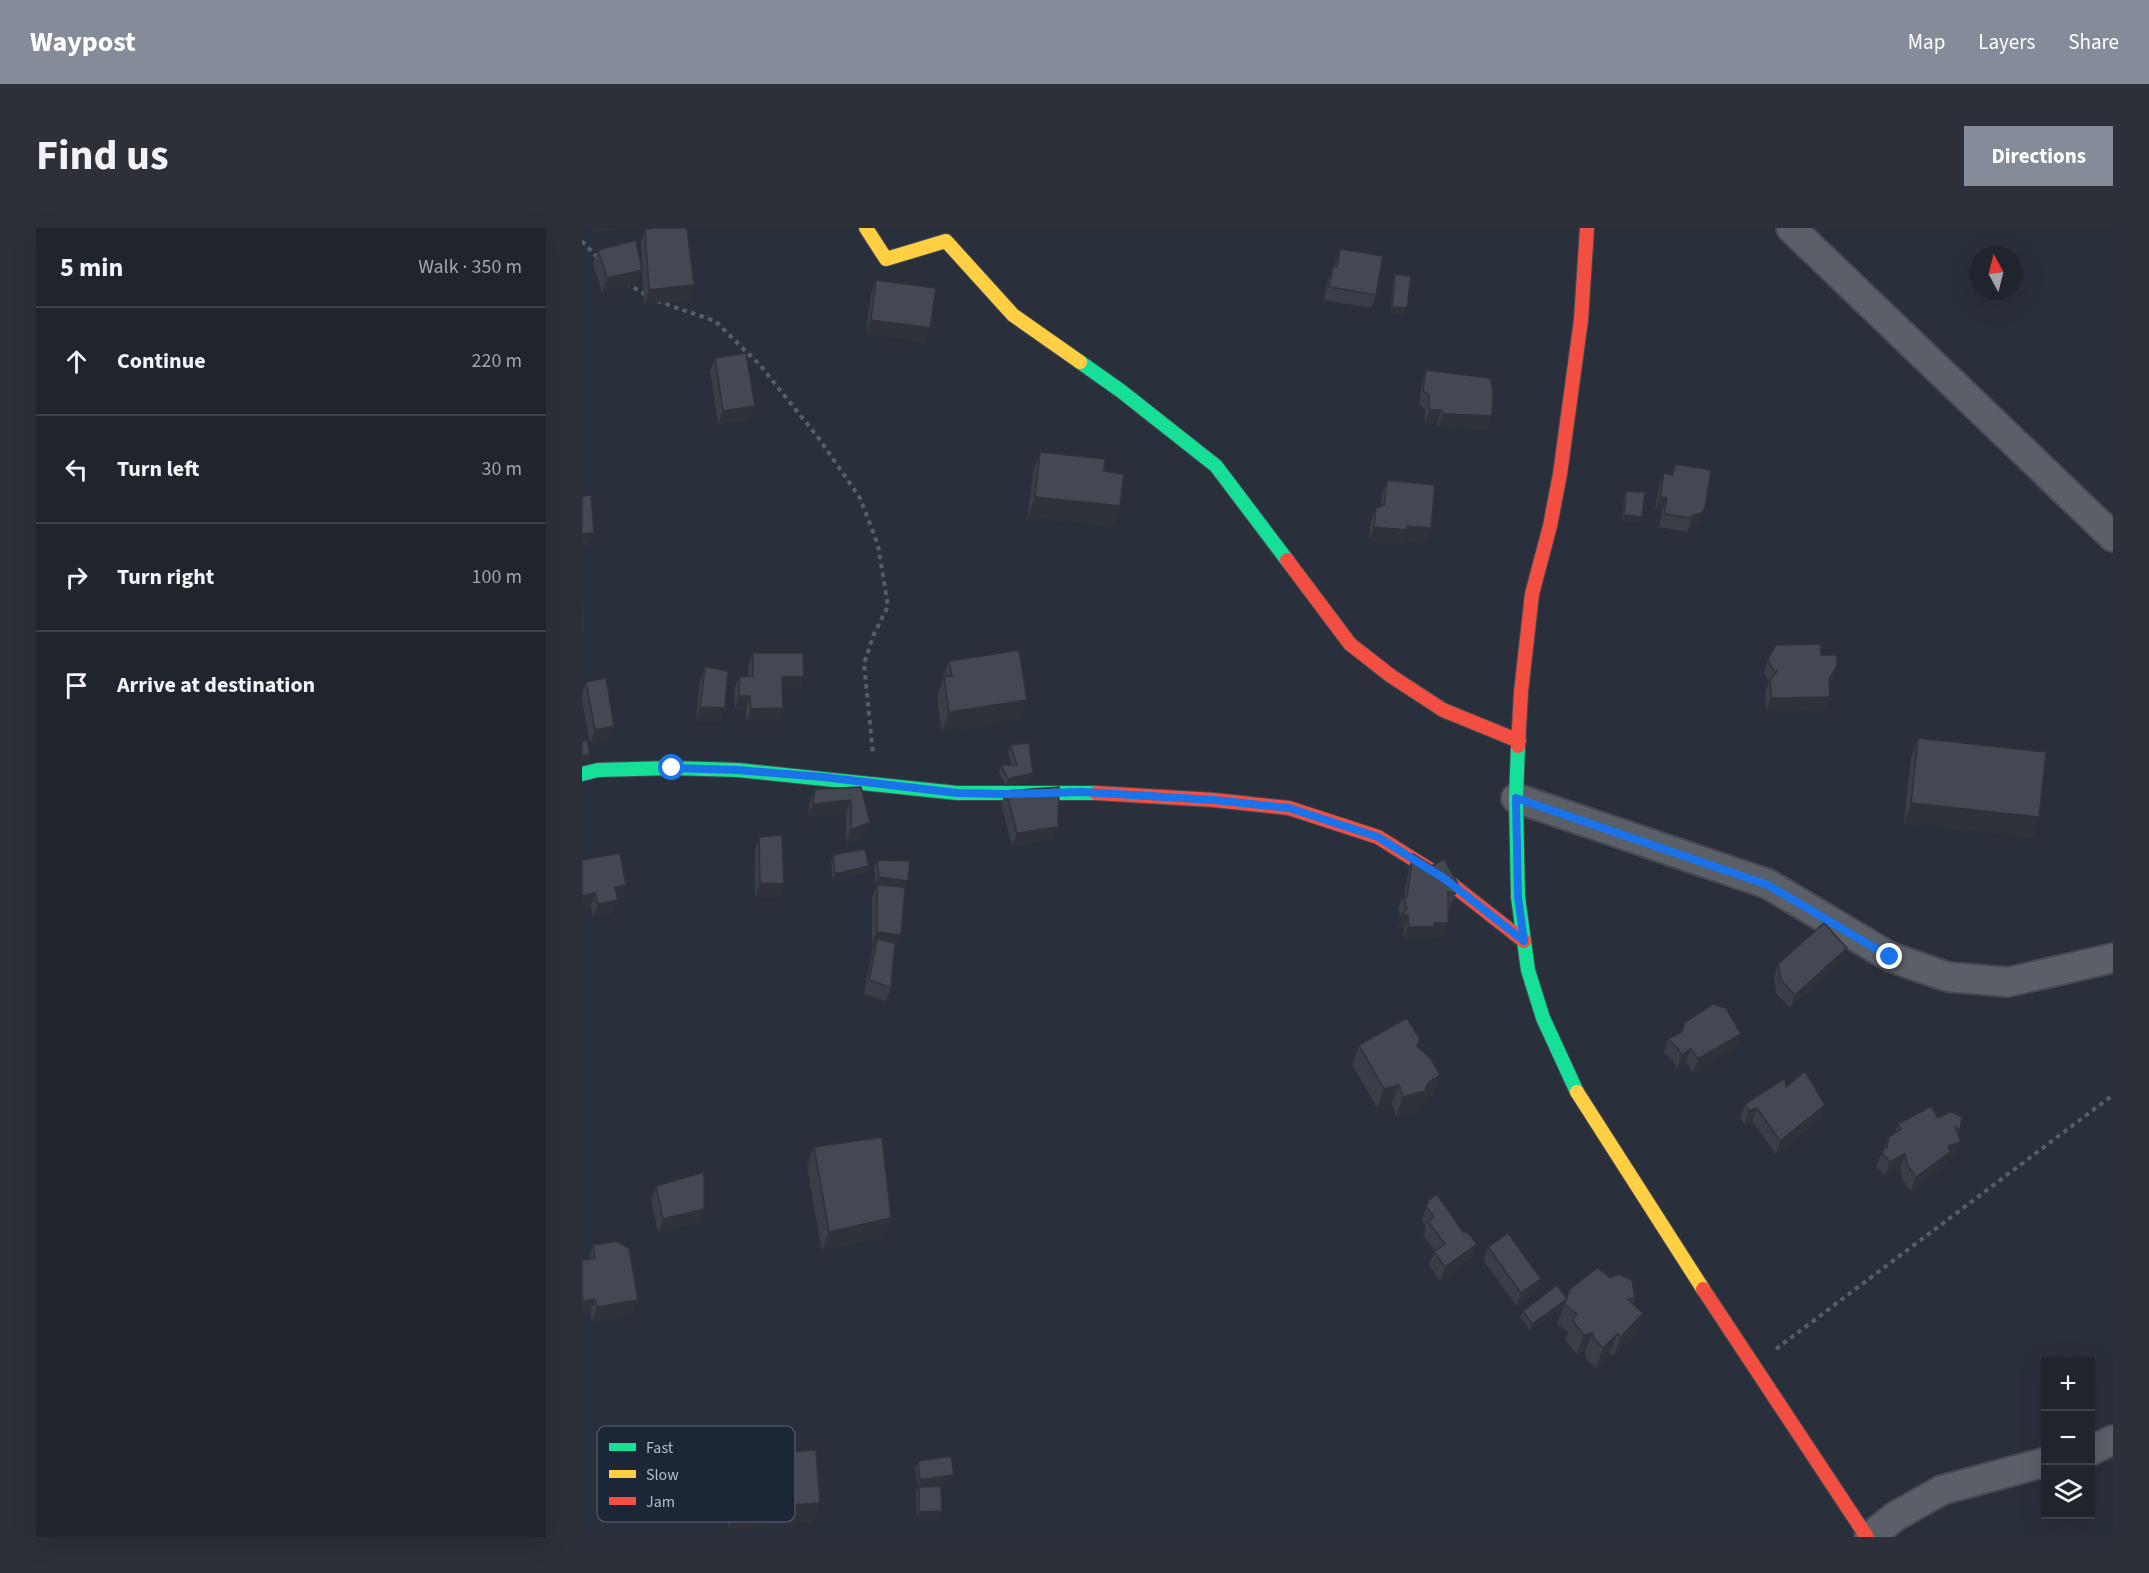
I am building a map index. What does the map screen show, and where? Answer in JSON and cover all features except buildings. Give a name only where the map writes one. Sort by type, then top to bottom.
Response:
[{"type":"street","points":[[866,228],[886,259],[946,241],[1013,315],[1121,391],[1216,466],[1350,644],[1391,676],[1443,710],[1519,741]]},
{"type":"street","points":[[1587,228],[1581,320],[1560,474],[1550,526],[1532,594],[1521,692],[1516,798],[1518,897],[1527,970],[1543,1018],[1575,1088],[1753,1366],[1868,1537],[1896,1515],[1942,1490],[2041,1463]]},
{"type":"street","points":[[1791,228],[2113,537]]},
{"type":"street","points":[[582,774],[598,770],[672,768],[738,770],[957,793],[1083,792],[1214,800],[1289,808],[1378,837],[1445,879],[1524,941]]},
{"type":"street","points":[[1516,798],[1768,885],[1890,957],[1948,977],[2008,982],[2113,958]]},
{"type":"street","points":[[2095,1448],[2113,1440]]},
{"type":"path","points":[[582,241],[606,267]]},
{"type":"path","points":[[622,280],[655,301],[715,321],[760,365],[820,440],[860,498],[878,545],[888,606],[874,634],[864,664],[867,706],[878,783]]},
{"type":"path","points":[[1753,1366],[2113,1095]]},
{"type":"traffic: fast","points":[[1080,362],[1121,391],[1216,466],[1287,560]]},
{"type":"traffic: fast","points":[[1518,746],[1516,798],[1518,897],[1528,970],[1543,1018],[1577,1092]]},
{"type":"traffic: fast","points":[[582,774],[598,770],[672,768],[738,770],[957,793],[1096,793]]},
{"type":"traffic: slow","points":[[866,228],[886,259],[946,241],[1013,315],[1080,362]]},
{"type":"traffic: slow","points":[[1577,1092],[1703,1289]]},
{"type":"traffic: jam","points":[[1518,746],[1521,692],[1532,594],[1550,526],[1560,474],[1581,320],[1587,228]]},
{"type":"traffic: jam","points":[[1287,560],[1350,644],[1391,676],[1443,710],[1519,741]]},
{"type":"traffic: jam","points":[[1096,793],[1214,800],[1289,808],[1378,837],[1445,879],[1524,941]]},
{"type":"traffic: jam","points":[[1703,1289],[1867,1537]]},
{"type":"route","points":[[672,768],[738,770],[823,777],[957,793],[1083,792],[1214,800],[1289,808],[1378,837],[1445,879],[1524,941],[1518,897],[1516,798],[1768,885],[1890,957]]}]
